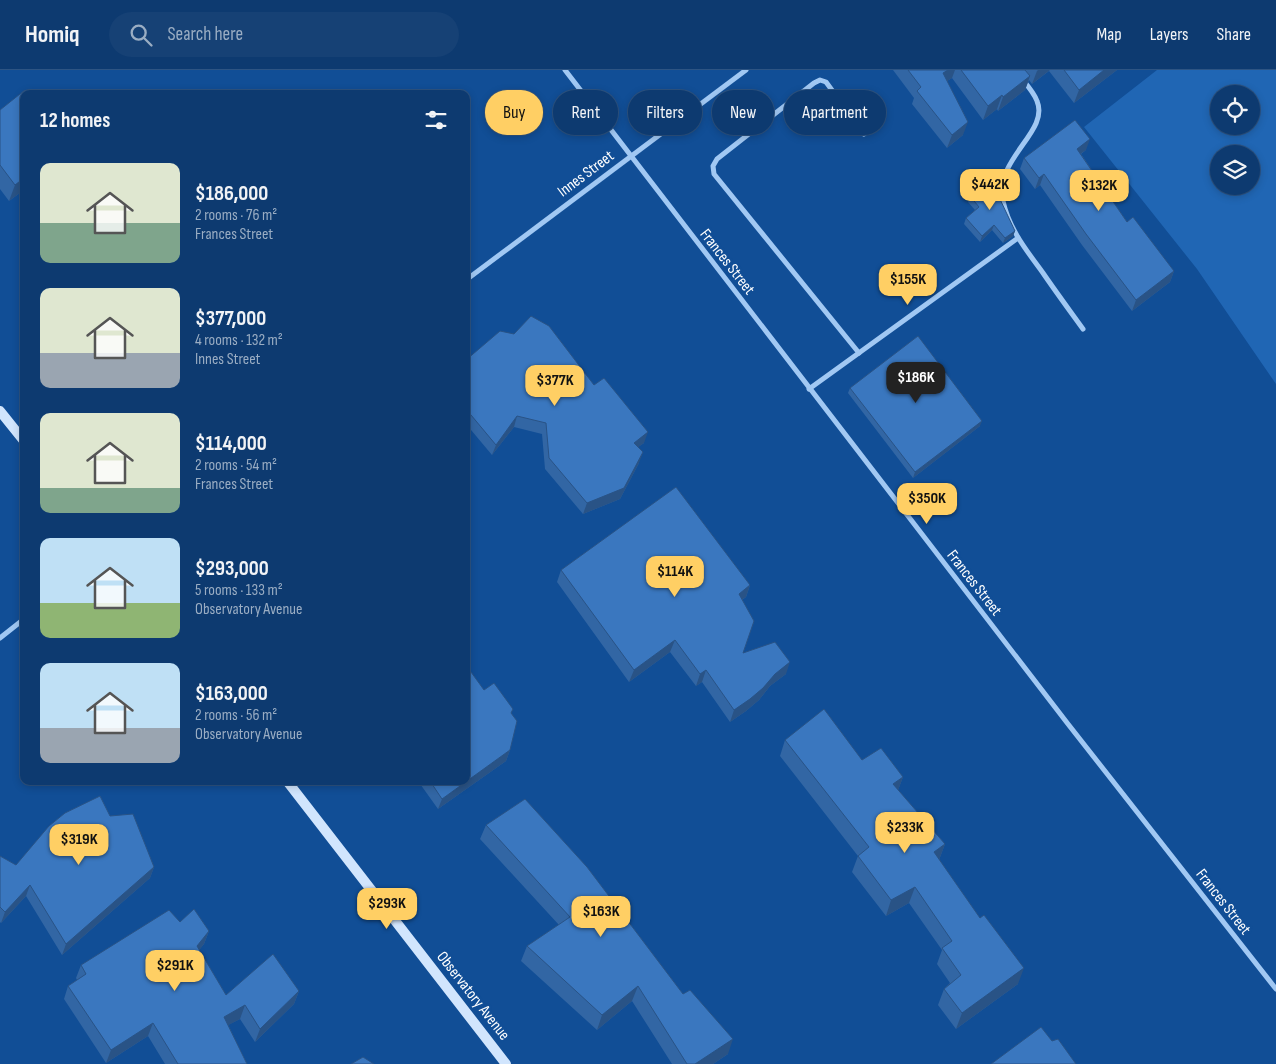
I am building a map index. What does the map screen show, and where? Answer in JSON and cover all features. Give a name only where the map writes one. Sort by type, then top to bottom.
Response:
[{"type":"main road","points":[[0,411],[20,436]]},
{"type":"main road","name":"Observatory Avenue","points":[[291,785],[506,1064]]},
{"type":"street","name":"Frances Street","points":[[565,70],[1068,724],[1276,989]]},
{"type":"street","name":"Innes Street","points":[[470,277],[746,70]]},
{"type":"street","points":[[1015,70],[1038,102],[1039,118],[1031,134],[1008,165],[1002,180],[1002,200],[1018,238],[1083,329]]},
{"type":"street","points":[[804,90],[820,80],[826,82],[832,90]]},
{"type":"street","points":[[784,106],[716,160],[713,166],[714,174],[859,353]]},
{"type":"street","points":[[809,389],[1018,238]]},
{"type":"street","points":[[0,638],[20,622]]},
{"type":"shaded area","points":[[1157,70],[1276,70],[1276,384],[1197,269],[1084,127]]},
{"type":"building","points":[[908,70],[948,70],[943,73],[968,122],[952,135],[917,91],[921,87]]},
{"type":"building","points":[[961,70],[1025,70],[1030,76],[988,106]]},
{"type":"building","points":[[1064,70],[1104,70],[1079,90]]},
{"type":"building","points":[[20,94],[20,181],[15,185],[0,165],[0,110]]},
{"type":"building","points":[[1075,120],[1090,139],[1077,149],[1127,222],[1133,217],[1174,271],[1136,300],[1044,174],[1039,178],[1024,158]]},
{"type":"building","points":[[990,178],[1015,231],[1005,238],[994,225],[982,236],[966,218],[979,207],[970,196]]},
{"type":"building","points":[[531,316],[549,326],[594,385],[604,378],[648,432],[634,443],[643,452],[624,488],[587,503],[549,458],[546,423],[517,416],[496,445],[470,414],[470,357],[500,331],[514,334]]},
{"type":"building","points":[[918,336],[982,421],[915,472],[850,388]]},
{"type":"building","points":[[676,487],[750,585],[739,594],[754,621],[743,653],[775,642],[790,662],[775,674],[763,688],[734,710],[706,670],[700,674],[675,640],[634,670],[561,570]]},
{"type":"building","points":[[470,673],[484,690],[494,683],[513,709],[511,713],[517,721],[510,750],[470,779]]},
{"type":"building","points":[[824,709],[862,760],[881,748],[903,777],[893,784],[945,844],[934,852],[980,918],[984,915],[1024,968],[962,1013],[944,989],[961,975],[942,948],[952,941],[915,887],[891,900],[858,856],[869,847],[785,740]]},
{"type":"building","points":[[433,785],[461,785],[442,799]]},
{"type":"building","points":[[100,796],[110,816],[133,814],[154,867],[66,944],[30,885],[5,912],[0,907],[0,856],[16,865],[49,826],[65,813]]},
{"type":"building","points":[[525,799],[587,867],[683,994],[690,990],[733,1039],[695,1064],[687,1064],[638,986],[602,1015],[527,946],[570,917],[486,825]]},
{"type":"building","points":[[194,909],[209,931],[197,946],[226,995],[273,954],[299,991],[260,1029],[245,1005],[224,1017],[247,1064],[178,1064],[153,1023],[111,1050],[68,986],[86,974],[81,965],[169,910],[180,922]]},
{"type":"building","points":[[1041,1027],[1052,1041],[1058,1039],[1076,1064],[991,1064]]},
{"type":"building","points":[[363,1057],[374,1064],[351,1064]]}]
